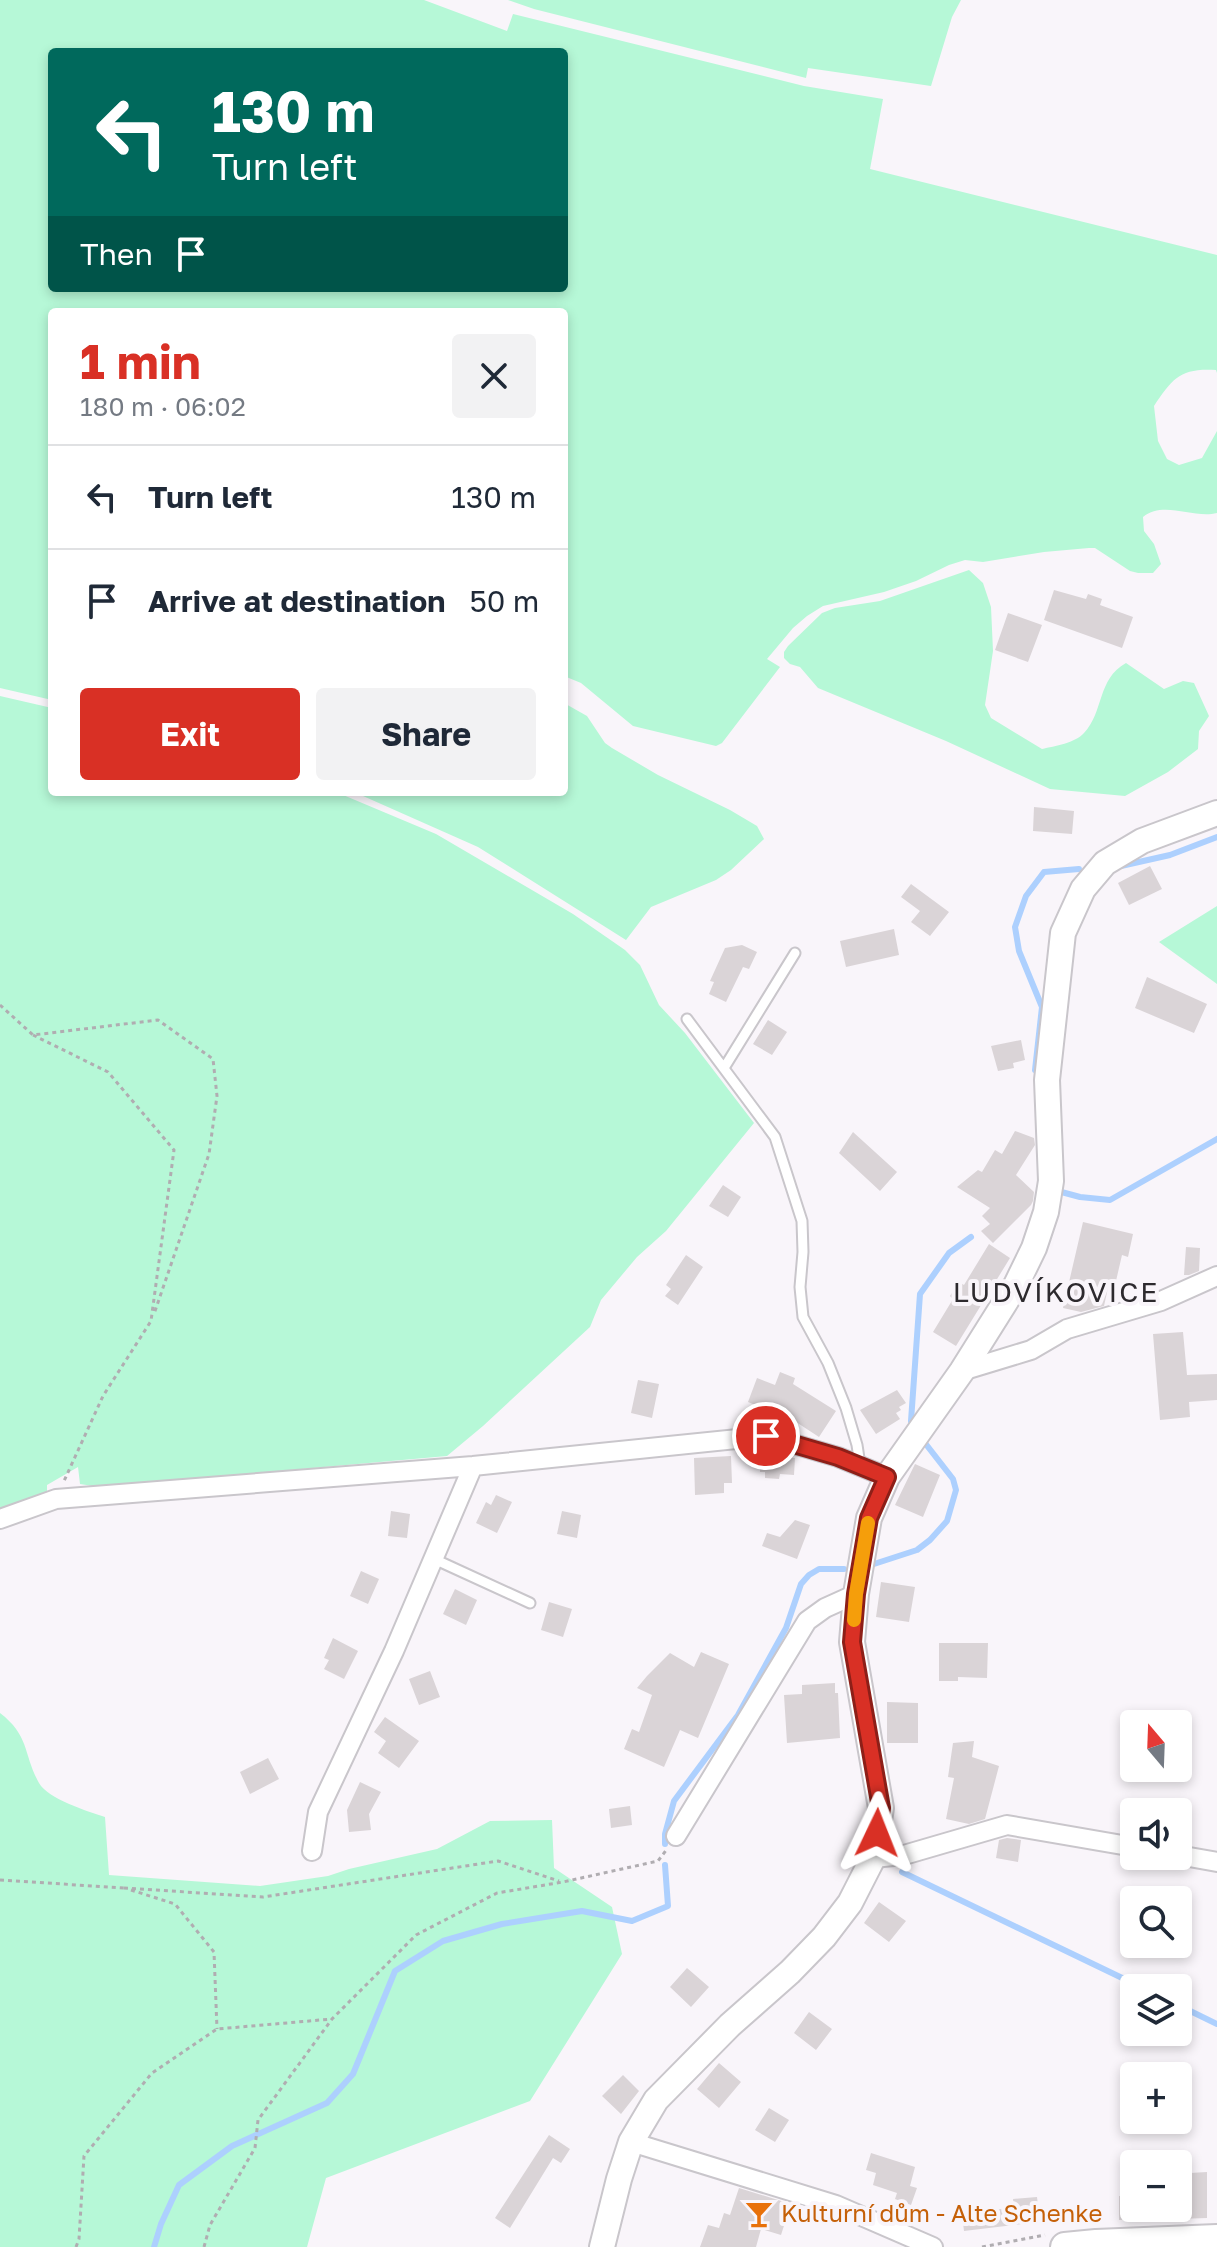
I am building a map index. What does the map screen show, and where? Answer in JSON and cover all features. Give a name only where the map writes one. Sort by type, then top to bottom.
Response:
[{"type":"main road","points":[[1065,2247],[1217,2239]]},
{"type":"street","points":[[602,2247],[631,2142],[656,2100],[824,1937],[850,1903],[873,1858],[881,1808],[852,1642],[856,1594],[869,1518],[887,1477],[962,1371],[1016,1285],[1034,1248],[1049,1189],[1047,1080],[1063,933],[1083,889],[1105,863],[1142,841],[1217,813]]},
{"type":"street","points":[[962,1371],[1031,1350],[1067,1329],[1161,1301],[1217,1276]]},
{"type":"street","points":[[0,1519],[56,1499],[473,1466],[766,1436],[860,1465],[887,1477]]},
{"type":"street","points":[[312,1851],[318,1812],[394,1651],[473,1466]]},
{"type":"street","points":[[676,1836],[807,1621],[825,1608],[856,1594]]},
{"type":"street","points":[[873,1858],[904,1855],[1007,1825],[1120,1845]]},
{"type":"street","points":[[1192,1858],[1217,1862]]},
{"type":"street","points":[[631,2142],[836,2205],[933,2247]]},
{"type":"lane","points":[[724,1068],[795,953]]},
{"type":"lane","points":[[687,1019],[775,1137],[802,1221],[800,1287],[803,1317],[828,1363],[846,1408],[860,1465]]},
{"type":"lane","points":[[434,1559],[530,1603]]},
{"type":"path","points":[[0,1005],[33,1035],[108,1072],[174,1150],[151,1321]]},
{"type":"path","points":[[33,1035],[158,1020],[213,1059],[217,1096],[209,1154],[151,1321],[103,1396],[56,1499]]},
{"type":"path","points":[[204,2247],[210,2225],[255,2148],[258,2120],[332,2019],[416,1935],[497,1893],[658,1861],[676,1836]]},
{"type":"path","points":[[0,1880],[263,1897],[498,1861],[563,1882]]},
{"type":"path","points":[[124,1888],[175,1904],[214,1952],[217,2029]]},
{"type":"path","points":[[76,2247],[84,2156],[152,2073],[217,2029],[332,2019]]},
{"type":"green space","points":[[0,0],[424,0],[507,31],[513,14],[804,86],[883,99],[870,169],[1217,255],[1217,373],[1216,370],[1204,370],[1186,373],[1172,382],[1154,406],[1158,441],[1167,459],[1179,465],[1202,458],[1217,431],[1217,513],[1160,510],[1143,517],[1144,531],[1154,544],[1161,564],[1153,573],[1130,571],[1095,548],[1044,552],[983,562],[965,560],[884,592],[823,606],[793,628],[767,659],[780,667],[722,743],[716,746],[633,726],[581,683],[568,678],[568,308],[48,308],[48,699],[0,688]]},
{"type":"green space","points":[[508,0],[961,0],[952,17],[931,86],[808,68],[806,78]]},
{"type":"green space","points":[[969,570],[983,583],[991,607],[993,651],[985,705],[991,718],[1042,749],[1070,742],[1090,725],[1110,678],[1126,663],[1164,689],[1183,681],[1194,683],[1209,716],[1199,731],[1198,749],[1168,772],[1125,796],[1050,789],[946,741],[818,688],[800,667],[784,658],[788,646],[822,613],[880,601]]},
{"type":"green space","points":[[0,696],[48,707],[48,796],[346,796],[436,834],[573,914],[625,950],[640,965],[659,1005],[685,1033],[754,1123],[666,1231],[637,1257],[601,1300],[590,1327],[447,1456],[99,1487],[80,1484],[78,1467],[47,1485],[47,1509],[0,1527]]},
{"type":"green space","points":[[568,705],[587,716],[605,743],[612,748],[757,826],[764,839],[716,880],[651,907],[626,940],[478,847],[363,796],[568,796]]},
{"type":"green space","points":[[1217,906],[1217,984],[1159,942]]},
{"type":"green space","points":[[0,1713],[10,1721],[21,1738],[34,1773],[44,1789],[69,1804],[105,1817],[109,1875],[260,1886],[328,1876],[437,1849],[490,1821],[552,1820],[554,1868],[612,1907],[622,1954],[530,2101],[326,2178],[307,2247],[0,2247]]},
{"type":"building","points":[[1054,590],[1086,599],[1088,594],[1102,599],[1100,605],[1133,617],[1122,648],[1044,620]]},
{"type":"building","points":[[1008,613],[1042,625],[1028,662],[995,650]]},
{"type":"building","points":[[1034,807],[1074,811],[1072,834],[1033,831]]},
{"type":"building","points":[[1150,866],[1162,889],[1129,905],[1118,883]]},
{"type":"building","points":[[911,884],[949,912],[930,936],[911,922],[920,911],[901,897]]},
{"type":"building","points":[[894,929],[899,955],[846,967],[840,941]]},
{"type":"building","points":[[742,945],[757,952],[749,969],[743,967],[726,1002],[709,994],[714,982],[710,981],[725,948]]},
{"type":"building","points":[[1147,977],[1207,1004],[1194,1033],[1135,1008]]},
{"type":"building","points":[[768,1020],[787,1032],[772,1055],[753,1044]]},
{"type":"building","points":[[1021,1040],[1025,1060],[1013,1063],[1014,1068],[998,1071],[991,1046]]},
{"type":"building","points":[[1015,1131],[1034,1138],[1035,1145],[1016,1175],[1034,1192],[1033,1201],[993,1243],[981,1231],[990,1224],[982,1216],[990,1208],[957,1187],[978,1170],[982,1172],[995,1150],[1002,1154]]},
{"type":"building","points":[[853,1132],[897,1172],[880,1191],[839,1153]]},
{"type":"building","points":[[723,1185],[741,1197],[728,1217],[709,1206]]},
{"type":"building","points":[[1083,1222],[1133,1234],[1128,1257],[1122,1255],[1116,1281],[1112,1289],[1108,1288],[1104,1306],[1081,1312],[1063,1308]]},
{"type":"building","points":[[989,1244],[1010,1258],[956,1346],[933,1332],[953,1299],[950,1296],[959,1282],[964,1285]]},
{"type":"building","points":[[1186,1247],[1200,1248],[1199,1271],[1189,1275],[1184,1275]]},
{"type":"building","points":[[686,1255],[703,1267],[678,1305],[665,1296],[671,1289],[666,1285]]},
{"type":"building","points":[[1183,1332],[1187,1375],[1217,1374],[1217,1400],[1189,1402],[1190,1417],[1160,1420],[1153,1334]]},
{"type":"building","points":[[780,1372],[795,1378],[793,1384],[836,1411],[819,1437],[793,1420],[748,1402],[757,1378],[775,1385]]},
{"type":"building","points":[[638,1380],[659,1384],[652,1418],[631,1413]]},
{"type":"building","points":[[897,1390],[906,1403],[896,1413],[900,1419],[876,1434],[860,1410]]},
{"type":"building","points":[[731,1456],[732,1483],[724,1483],[724,1493],[695,1495],[694,1458]]},
{"type":"building","points":[[760,1456],[795,1458],[794,1475],[780,1474],[779,1479],[765,1478],[765,1472],[760,1472]]},
{"type":"building","points":[[915,1464],[940,1475],[923,1517],[895,1505]]},
{"type":"building","points":[[496,1495],[512,1502],[497,1533],[476,1523],[486,1502],[491,1505]]},
{"type":"building","points":[[391,1511],[410,1514],[407,1538],[388,1536]]},
{"type":"building","points":[[562,1511],[581,1515],[577,1538],[557,1534]]},
{"type":"building","points":[[795,1520],[810,1525],[797,1559],[762,1546],[767,1533],[780,1537]]},
{"type":"building","points":[[361,1571],[379,1579],[368,1604],[350,1596]]},
{"type":"building","points":[[881,1582],[915,1587],[909,1622],[876,1617]]},
{"type":"building","points":[[455,1589],[477,1600],[466,1625],[443,1614]]},
{"type":"building","points":[[549,1602],[572,1609],[563,1637],[541,1630]]},
{"type":"building","points":[[333,1638],[358,1651],[344,1679],[324,1669],[329,1660],[324,1658]]},
{"type":"building","points":[[939,1643],[988,1643],[987,1678],[958,1677],[958,1681],[939,1681]]},
{"type":"building","points":[[701,1652],[729,1664],[698,1738],[680,1730],[664,1767],[624,1749],[632,1729],[639,1732],[652,1695],[637,1688],[670,1653],[694,1667]]},
{"type":"building","points":[[430,1671],[440,1697],[419,1705],[409,1679]]},
{"type":"building","points":[[835,1683],[840,1738],[787,1743],[784,1695],[802,1694],[802,1685]]},
{"type":"building","points":[[887,1702],[918,1703],[918,1743],[887,1743]]},
{"type":"building","points":[[385,1717],[419,1741],[399,1768],[378,1753],[386,1741],[374,1732]]},
{"type":"building","points":[[974,1741],[972,1757],[999,1766],[985,1819],[969,1824],[946,1819],[954,1778],[948,1777],[953,1743]]},
{"type":"building","points":[[268,1758],[279,1779],[250,1794],[240,1772]]},
{"type":"building","points":[[360,1782],[381,1792],[369,1814],[371,1830],[349,1832],[347,1810]]},
{"type":"building","points":[[630,1806],[632,1825],[611,1828],[609,1809]]},
{"type":"building","points":[[999,1840],[1021,1840],[1018,1862],[996,1858]]},
{"type":"building","points":[[879,1902],[906,1921],[889,1942],[864,1923]]},
{"type":"building","points":[[687,1968],[709,1987],[691,2007],[670,1987]]},
{"type":"building","points":[[809,2012],[832,2029],[816,2050],[794,2033]]},
{"type":"building","points":[[719,2063],[741,2082],[719,2108],[697,2089]]},
{"type":"building","points":[[623,2075],[639,2091],[621,2114],[602,2096]]},
{"type":"building","points":[[769,2108],[789,2120],[775,2142],[755,2130]]},
{"type":"building","points":[[549,2135],[570,2149],[561,2163],[553,2158],[510,2228],[495,2218]]},
{"type":"building","points":[[871,2153],[915,2167],[910,2186],[917,2188],[911,2205],[895,2199],[897,2193],[873,2185],[876,2173],[866,2170]]},
{"type":"building","points":[[1207,2172],[1207,2218],[1192,2219],[1192,2173]]},
{"type":"building","name":"Kulturní dům - Alte Schenke","points":[[739,2188],[791,2204],[781,2235],[761,2229],[756,2247],[700,2247],[708,2225],[719,2228],[724,2213],[730,2215]]},
{"type":"building","points":[[1037,2197],[1040,2222],[964,2231],[962,2215],[1014,2207],[1013,2199]]},
{"type":"waterway","points":[[1121,866],[1170,855],[1217,837]]},
{"type":"waterway","points":[[1035,1070],[1042,1007],[1019,951],[1015,927],[1026,896],[1044,872],[1079,869]]},
{"type":"waterway","points":[[1054,1190],[1110,1200],[1217,1139]]},
{"type":"waterway","points":[[911,1421],[920,1294],[949,1253],[971,1237]]},
{"type":"waterway","points":[[874,1564],[917,1550],[947,1521],[956,1490],[953,1479],[925,1443]]},
{"type":"waterway","points":[[665,1844],[674,1801],[738,1715],[786,1628],[801,1584],[819,1569],[844,1569]]},
{"type":"waterway","points":[[154,2247],[179,2185],[232,2146],[327,2103],[353,2074],[395,1971],[443,1941],[502,1924],[582,1911],[632,1921],[668,1906],[665,1865]]},
{"type":"waterway","points":[[902,1872],[1120,1977]]},
{"type":"waterway","points":[[1192,2012],[1217,2024]]},
{"type":"slow traffic","points":[[854,1620],[868,1523]]},
{"type":"place","name":"Kulturní dům - Alte Schenke","points":[[759,2214]]},
{"type":"district","name":"LUDVÍKOVICE","points":[[1056,1292]]},
{"type":"route","points":[[766,1436],[838,1457],[887,1477],[869,1518],[856,1594],[852,1642],[881,1808],[877,1833]]}]
